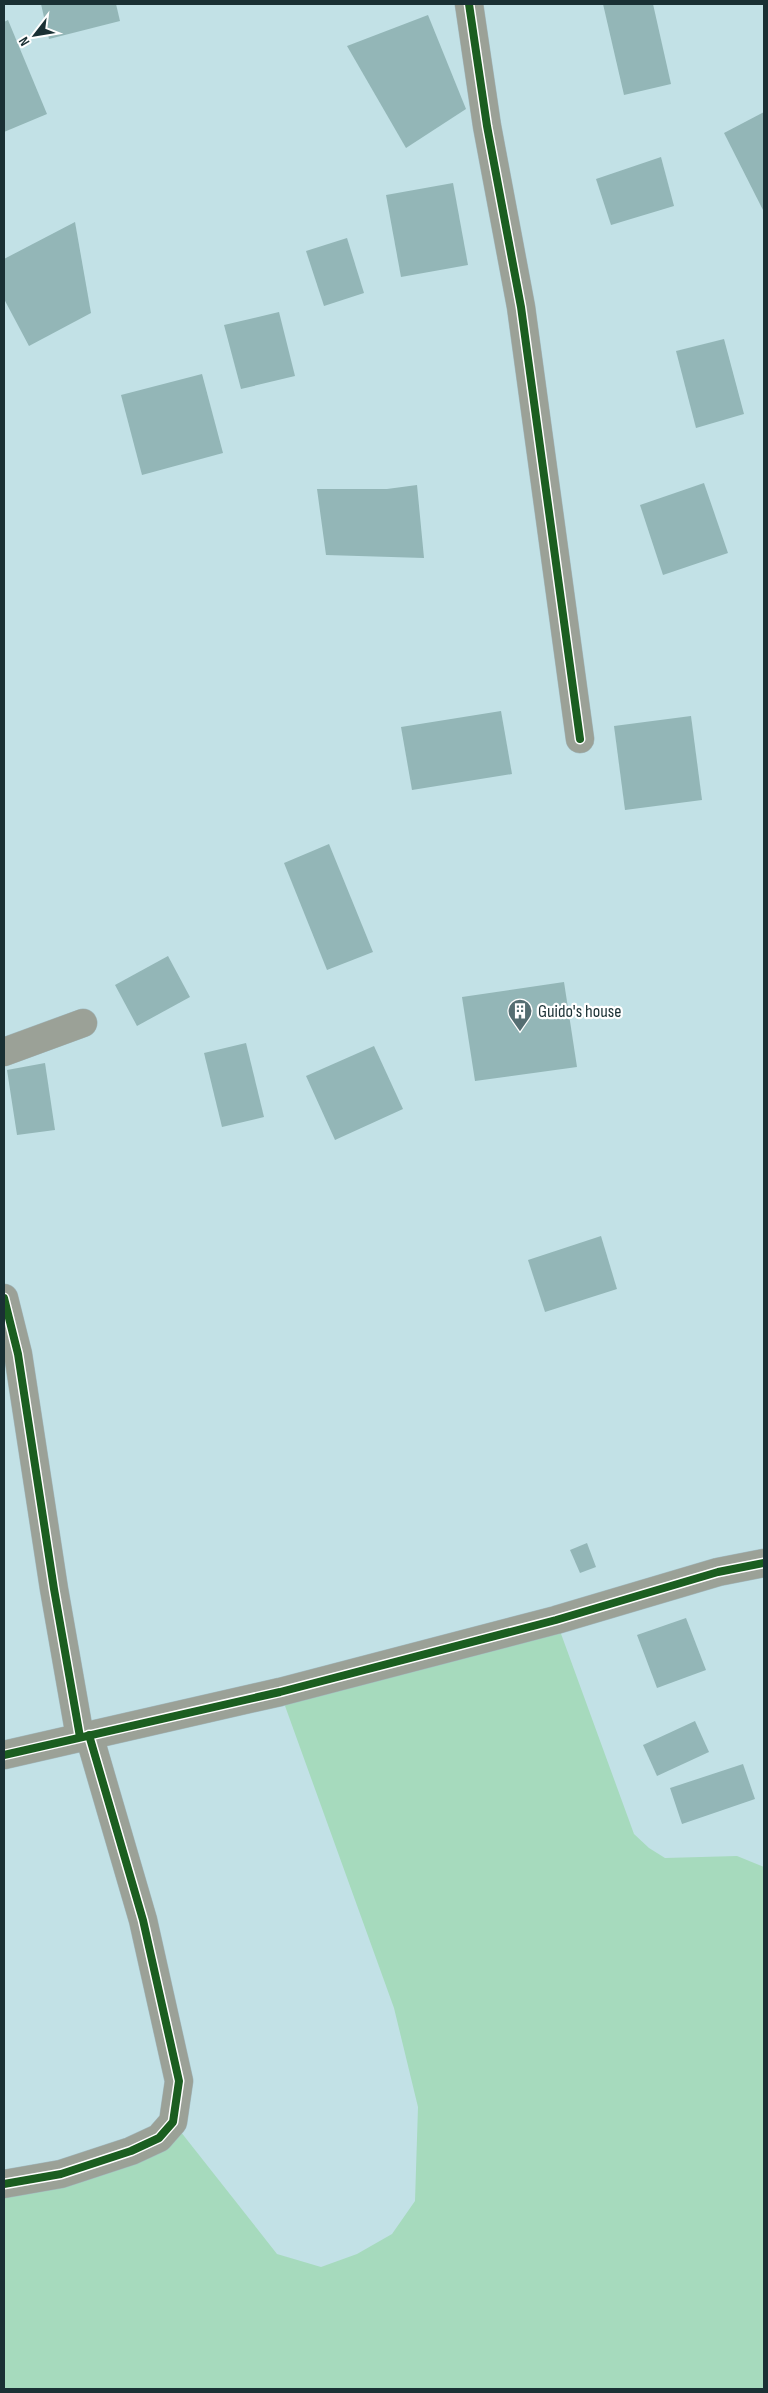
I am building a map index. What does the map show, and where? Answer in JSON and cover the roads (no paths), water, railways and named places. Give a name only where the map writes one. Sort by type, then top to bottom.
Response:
[{"type":"street","points":[[469,4],[487,126],[521,308],[580,739]]},
{"type":"street","points":[[4,1052],[83,1023]]},
{"type":"street","points":[[4,1298],[18,1354],[54,1589],[84,1736],[143,1920],[179,2081],[173,2122],[159,2138],[132,2151],[61,2174],[4,2184]]},
{"type":"street","points":[[4,1755],[290,1689],[556,1620],[718,1572],[764,1563]]},
{"type":"place","name":"Guido's house","points":[[520,1032]]}]
